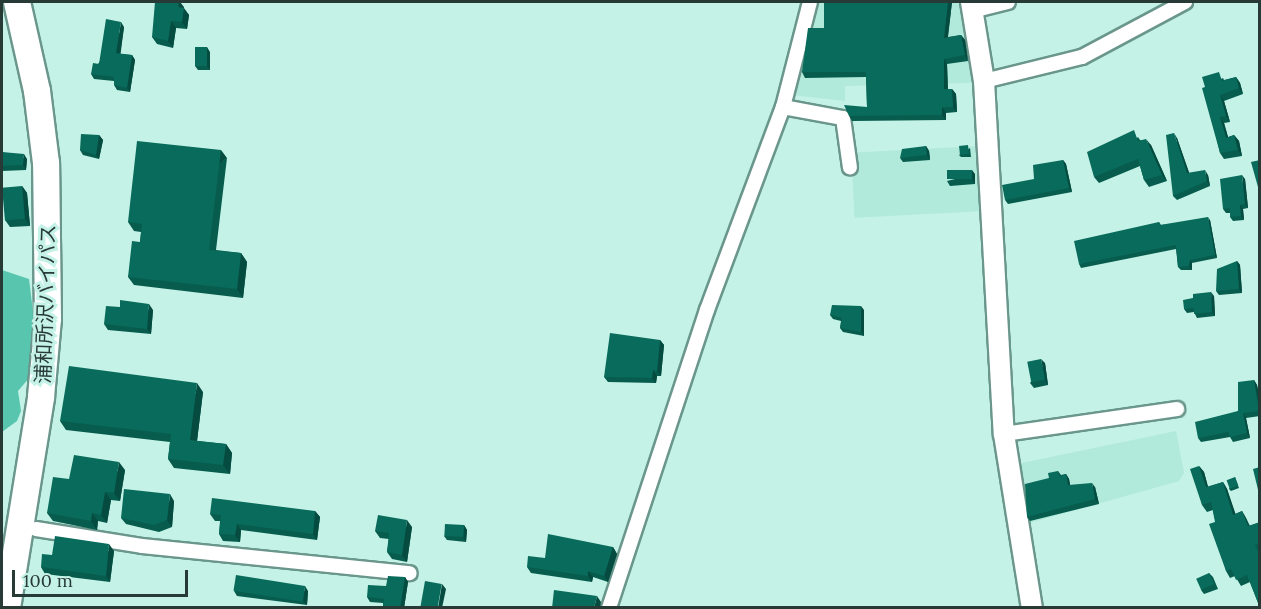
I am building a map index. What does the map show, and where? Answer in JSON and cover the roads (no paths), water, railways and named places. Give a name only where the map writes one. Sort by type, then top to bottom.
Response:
[{"type":"highway","name":"浦和所沢バイパス","points":[[7,608],[41,397],[48,318],[46,163],[37,91],[17,2]]},
{"type":"highway","name":"浦和所沢バイパス","points":[[24,608],[59,390],[66,299],[61,158],[34,2]]},
{"type":"street","points":[[609,608],[711,300],[783,107],[810,2]]},
{"type":"street","points":[[1008,2],[972,6],[984,81],[1004,434],[1032,608]]},
{"type":"street","points":[[984,81],[1082,57],[1158,8],[1185,2]]},
{"type":"street","points":[[783,107],[843,118],[850,168]]},
{"type":"street","points":[[1004,434],[1177,409]]},
{"type":"street","points":[[36,529],[141,546],[410,573]]}]
